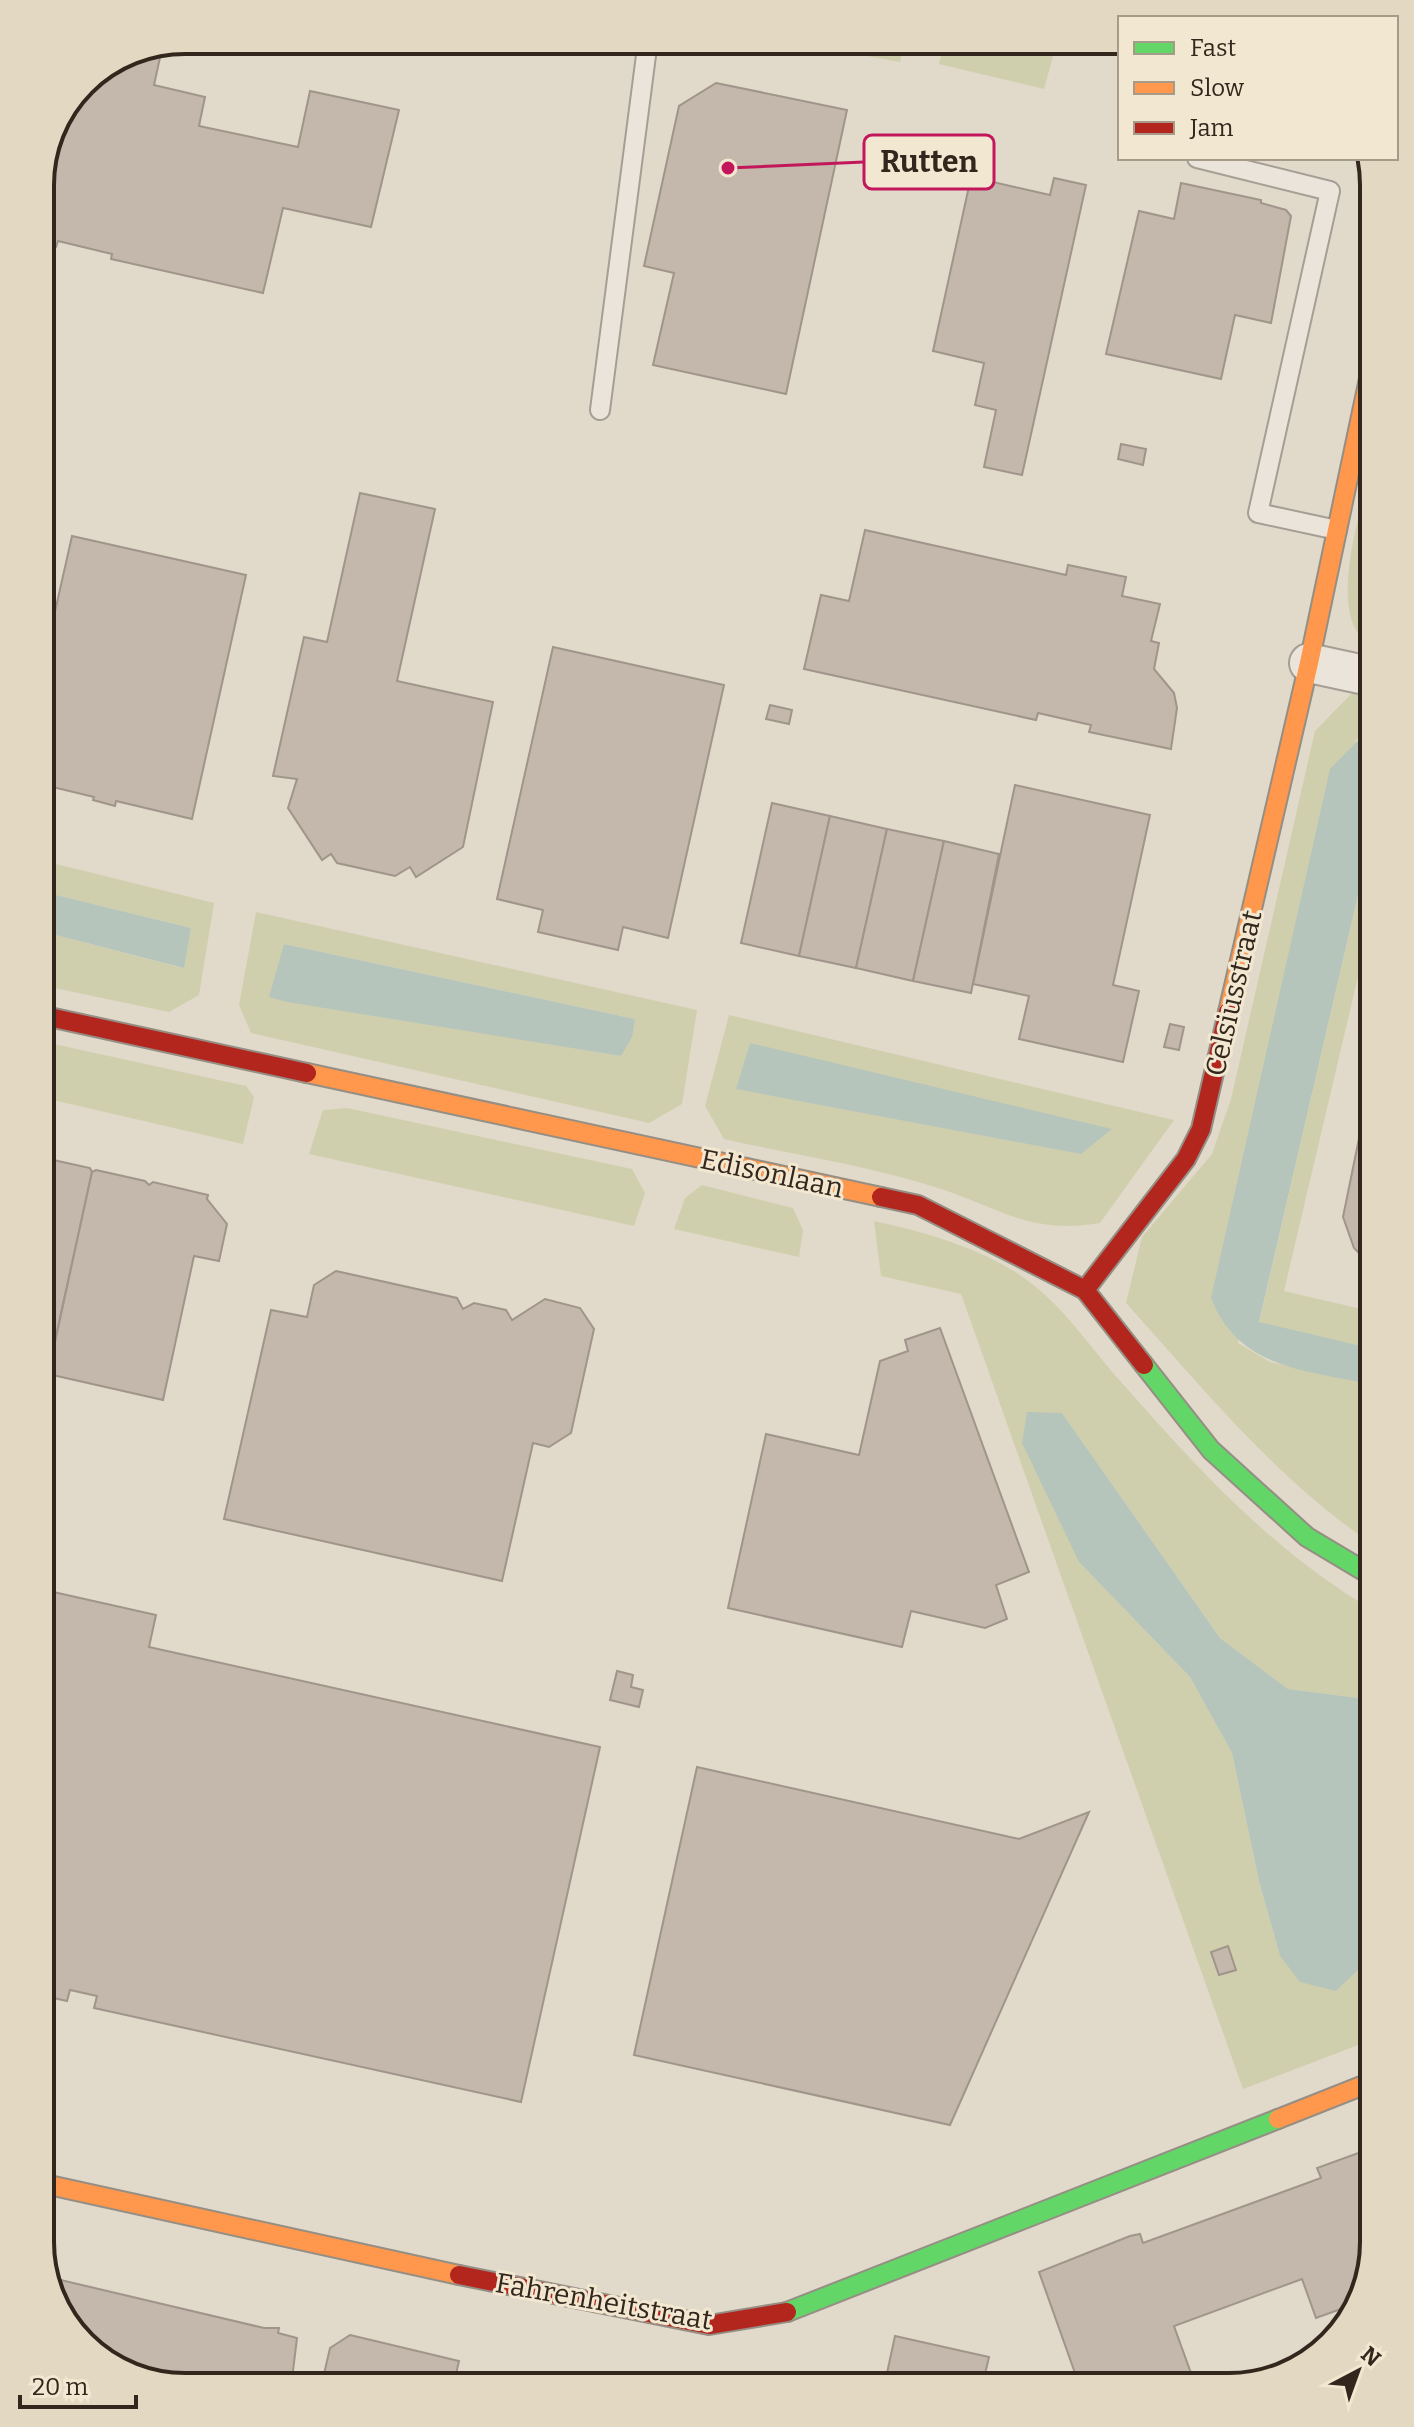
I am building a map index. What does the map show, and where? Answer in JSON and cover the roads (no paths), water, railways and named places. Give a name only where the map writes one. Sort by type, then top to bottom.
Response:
[{"type":"street","name":"Celsiusstraat","points":[[1085,1290],[1186,1159],[1201,1129],[1309,663],[1360,421]]},
{"type":"street","points":[[1309,663],[1360,674]]},
{"type":"street","name":"Edisonlaan","points":[[54,1018],[918,1205],[1085,1290],[1211,1450],[1307,1537],[1360,1569]]},
{"type":"street","name":"Fahrenheitstraat","points":[[54,2186],[319,2247],[709,2325],[798,2310],[1360,2087]]},
{"type":"lane","points":[[600,410],[646,54]]},
{"type":"lane","points":[[1205,160],[1330,191],[1258,513],[1337,530]]},
{"type":"place","name":"Rutten","points":[[728,168]]}]
